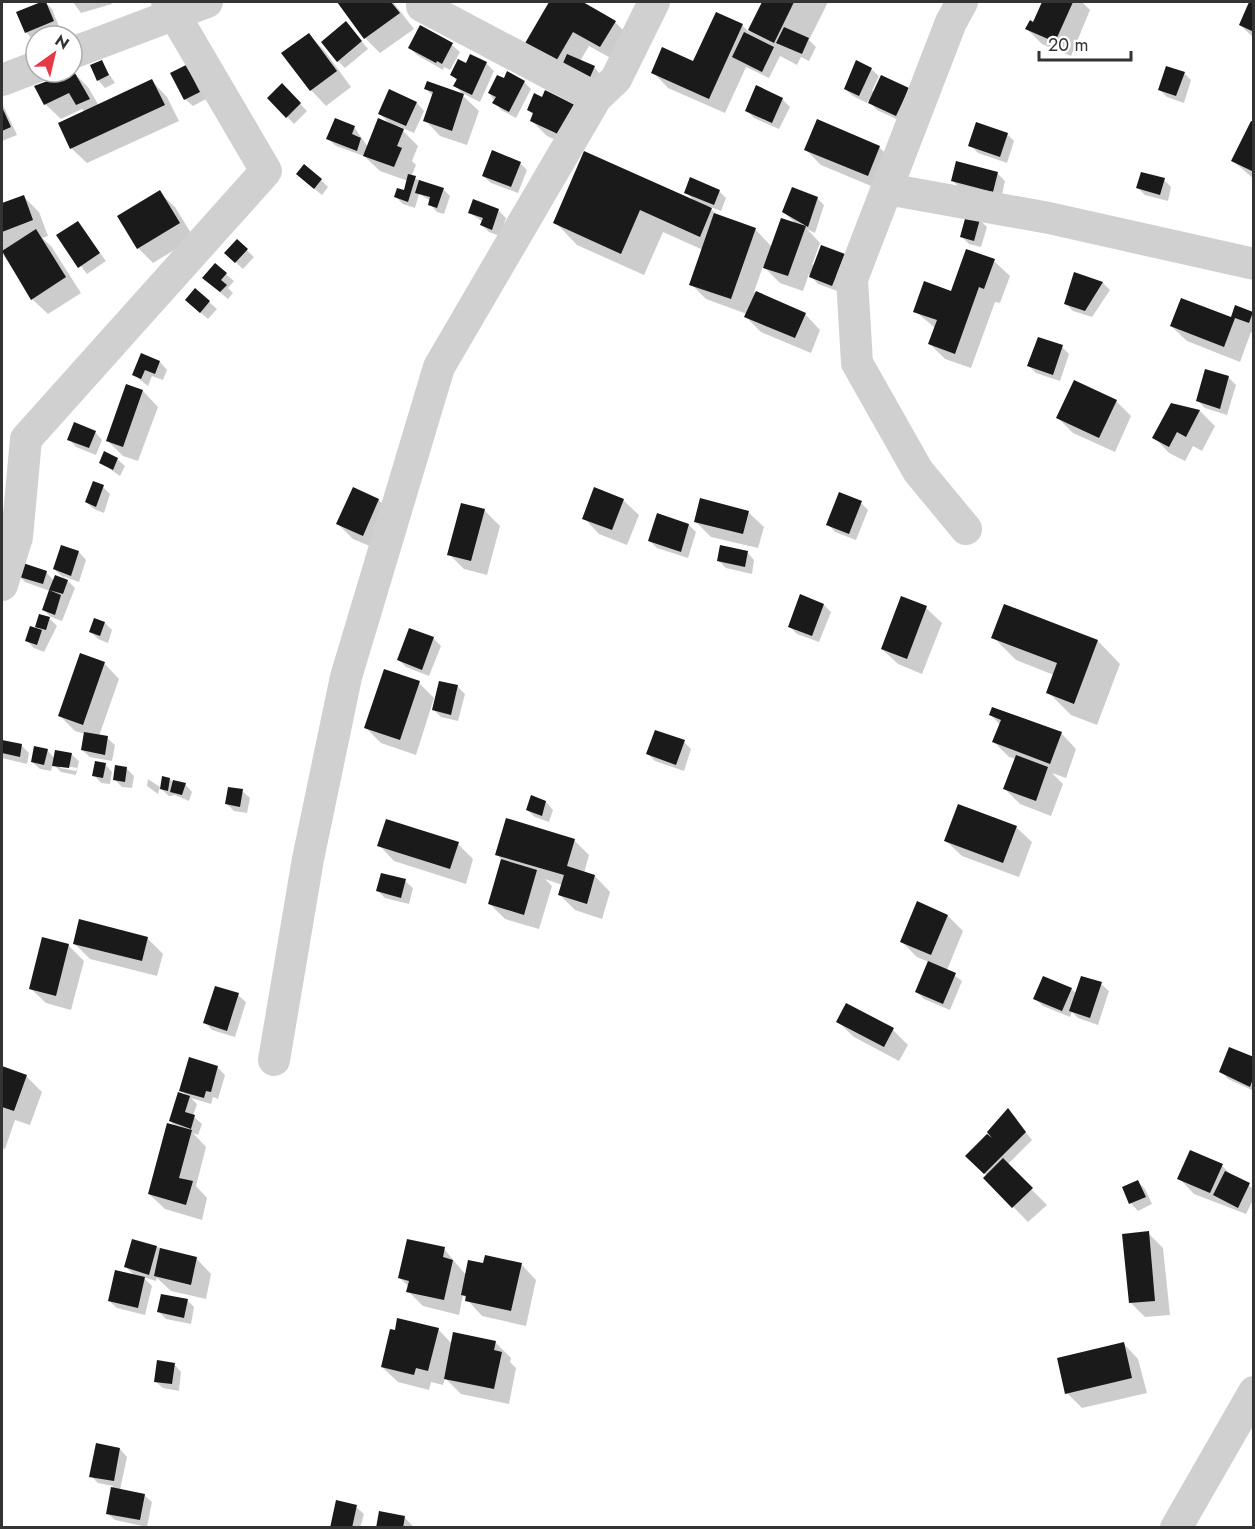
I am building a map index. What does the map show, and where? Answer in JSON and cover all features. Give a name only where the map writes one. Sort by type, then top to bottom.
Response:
[{"type":"street","points":[[84,47],[171,7],[207,2]]},
{"type":"street","points":[[422,2],[422,6],[596,98]]},
{"type":"street","points":[[274,1060],[308,860],[346,676],[439,367],[596,98],[616,79],[654,2]]},
{"type":"street","points":[[962,2],[951,22],[852,279],[858,363],[918,471],[966,529]]},
{"type":"street","points":[[2,585],[26,439],[266,171],[171,7]]},
{"type":"street","points":[[2,80],[24,72]]},
{"type":"street","points":[[887,189],[1049,218],[1254,264]]},
{"type":"street","points":[[1176,1527],[1254,1392]]},
{"type":"building","points":[[46,2],[54,21],[47,24],[24,24],[24,31],[16,12]]},
{"type":"building","points":[[337,2],[391,2],[400,13],[364,39]]},
{"type":"building","points":[[549,2],[583,2],[616,21],[600,47],[573,32],[555,63],[524,45]]},
{"type":"building","points":[[762,2],[794,2],[774,43],[748,30]]},
{"type":"building","points":[[1042,2],[1073,2],[1055,42],[1025,29],[1030,20],[1033,22]]},
{"type":"building","points":[[1249,2],[1254,2],[1254,32],[1239,25]]},
{"type":"building","points":[[716,12],[743,24],[709,99],[651,73],[662,47],[693,61]]},
{"type":"building","points":[[346,21],[362,41],[337,62],[321,42]]},
{"type":"building","points":[[420,25],[453,43],[442,64],[408,48]]},
{"type":"building","points":[[784,27],[809,38],[802,54],[776,43]]},
{"type":"building","points":[[744,32],[774,47],[762,72],[732,57]]},
{"type":"building","points":[[309,33],[337,71],[310,91],[281,53]]},
{"type":"building","points":[[470,54],[487,62],[472,95],[453,86],[457,79],[450,75],[458,59],[466,63]]},
{"type":"building","points":[[567,54],[595,66],[588,82],[560,70]]},
{"type":"building","points":[[102,60],[109,75],[97,81],[90,65]]},
{"type":"building","points":[[856,60],[872,68],[859,96],[844,89]]},
{"type":"building","points":[[186,65],[200,92],[184,100],[170,73]]},
{"type":"building","points":[[1166,66],[1185,72],[1176,96],[1158,90]]},
{"type":"building","points":[[507,71],[525,81],[509,112],[492,103],[496,97],[488,93],[497,75],[504,78]]},
{"type":"building","points":[[881,75],[909,88],[896,116],[868,103]]},
{"type":"building","points":[[152,79],[165,105],[70,149],[58,123]]},
{"type":"building","points":[[427,81],[464,94],[452,131],[423,121],[433,92],[424,89]]},
{"type":"building","points":[[282,83],[301,103],[286,118],[267,98]]},
{"type":"building","points":[[81,84],[90,99],[76,105],[69,93],[44,105],[34,86]]},
{"type":"building","points":[[756,85],[783,98],[772,123],[745,111]]},
{"type":"building","points":[[389,89],[417,102],[406,126],[378,114]]},
{"type":"building","points":[[545,90],[575,105],[560,135],[530,121],[533,113],[527,110],[534,93],[542,97]]},
{"type":"building","points":[[2,107],[11,127],[2,131]]},
{"type":"building","points":[[335,118],[355,126],[352,134],[361,138],[357,151],[326,139]]},
{"type":"building","points":[[378,118],[404,129],[397,146],[402,148],[394,167],[363,156]]},
{"type":"building","points":[[817,119],[880,146],[868,176],[804,150]]},
{"type":"building","points":[[1251,121],[1254,122],[1254,172],[1231,161]]},
{"type":"building","points":[[976,122],[1008,133],[1000,157],[968,146]]},
{"type":"building","points":[[492,150],[521,162],[511,187],[482,176]]},
{"type":"building","points":[[584,151],[712,208],[700,237],[640,210],[621,254],[553,223]]},
{"type":"building","points":[[956,161],[998,172],[993,192],[951,181]]},
{"type":"building","points":[[304,164],[322,179],[314,189],[296,174]]},
{"type":"building","points":[[1141,172],[1165,178],[1160,195],[1136,188]]},
{"type":"building","points":[[408,174],[416,176],[408,202],[394,197],[397,188],[404,190]]},
{"type":"building","points":[[690,177],[720,190],[714,205],[684,193]]},
{"type":"building","points":[[419,180],[444,188],[437,208],[428,205],[430,197],[415,193]]},
{"type":"building","points":[[792,187],[818,197],[808,227],[782,212]]},
{"type":"building","points":[[160,190],[180,223],[137,249],[117,216]]},
{"type":"building","points":[[24,195],[33,220],[2,232],[2,203]]},
{"type":"building","points":[[473,199],[499,209],[492,230],[480,225],[483,218],[468,213]]},
{"type":"building","points":[[714,213],[756,228],[731,299],[689,285]]},
{"type":"building","points":[[966,215],[980,219],[974,241],[960,237]]},
{"type":"building","points":[[781,218],[806,226],[788,276],[763,268]]},
{"type":"building","points":[[78,221],[100,253],[78,268],[56,235]]},
{"type":"building","points":[[36,229],[66,277],[31,300],[2,251]]},
{"type":"building","points":[[237,239],[248,249],[235,263],[224,253]]},
{"type":"building","points":[[821,245],[845,254],[832,286],[809,277]]},
{"type":"building","points":[[966,249],[995,259],[984,289],[979,287],[955,354],[928,344],[937,320],[913,312],[924,281],[951,291]]},
{"type":"building","points":[[215,263],[227,273],[221,280],[227,285],[220,292],[202,278]]},
{"type":"building","points":[[1074,272],[1103,282],[1085,311],[1064,304]]},
{"type":"building","points":[[195,288],[210,301],[200,313],[185,300]]},
{"type":"building","points":[[756,291],[806,313],[795,338],[744,317]]},
{"type":"building","points":[[1181,298],[1231,317],[1235,305],[1253,312],[1249,323],[1235,318],[1224,347],[1170,326]]},
{"type":"building","points":[[1038,337],[1063,345],[1053,375],[1027,366]]},
{"type":"building","points":[[141,353],[160,361],[155,374],[145,370],[141,379],[132,375]]},
{"type":"building","points":[[1205,369],[1229,376],[1220,409],[1196,401]]},
{"type":"building","points":[[1074,380],[1117,400],[1099,438],[1056,418]]},
{"type":"building","points":[[126,384],[143,390],[123,447],[106,441]]},
{"type":"building","points":[[1171,403],[1200,410],[1186,437],[1177,432],[1169,447],[1152,438]]},
{"type":"building","points":[[74,422],[96,431],[89,448],[67,440]]},
{"type":"building","points":[[104,451],[118,458],[113,470],[99,463]]},
{"type":"building","points":[[93,481],[104,485],[96,507],[85,502]]},
{"type":"building","points":[[353,487],[379,499],[363,536],[336,524]]},
{"type":"building","points":[[594,487],[624,499],[612,530],[582,519]]},
{"type":"building","points":[[839,492],[862,501],[849,534],[826,525]]},
{"type":"building","points":[[700,498],[749,511],[743,534],[694,522]]},
{"type":"building","points":[[461,503],[485,509],[471,561],[447,555]]},
{"type":"building","points":[[657,513],[689,524],[681,552],[648,541]]},
{"type":"building","points":[[61,545],[79,551],[71,576],[53,569]]},
{"type":"building","points":[[720,545],[748,551],[745,567],[717,561]]},
{"type":"building","points":[[20,562],[47,571],[43,584],[16,576]]},
{"type":"building","points":[[55,575],[68,580],[63,594],[49,590]]},
{"type":"building","points":[[49,590],[61,595],[55,615],[42,610]]},
{"type":"building","points":[[800,594],[824,604],[812,636],[788,627]]},
{"type":"building","points":[[901,596],[927,606],[907,659],[881,649]]},
{"type":"building","points":[[1004,604],[1098,640],[1074,704],[1046,693],[1057,663],[991,638]]},
{"type":"building","points":[[39,614],[50,617],[46,630],[35,627]]},
{"type":"building","points":[[94,618],[105,622],[100,636],[89,632]]},
{"type":"building","points":[[30,626],[42,630],[37,645],[25,641]]},
{"type":"building","points":[[409,628],[434,637],[422,670],[397,660]]},
{"type":"building","points":[[80,653],[105,662],[83,725],[58,716]]},
{"type":"building","points":[[384,669],[420,681],[400,740],[364,728]]},
{"type":"building","points":[[439,681],[458,685],[451,715],[432,710]]},
{"type":"building","points":[[992,707],[1062,732],[1050,764],[992,742],[1001,720],[989,715]]},
{"type":"building","points":[[655,730],[685,740],[676,765],[646,754]]},
{"type":"building","points":[[84,732],[108,736],[105,755],[81,750]]},
{"type":"building","points":[[2,740],[22,744],[20,757],[2,753]]},
{"type":"building","points":[[34,746],[48,749],[44,765],[31,762]]},
{"type":"building","points":[[55,750],[72,753],[69,768],[52,766]]},
{"type":"building","points":[[1016,755],[1048,767],[1036,801],[1003,789]]},
{"type":"building","points":[[95,761],[106,763],[103,778],[92,776]]},
{"type":"building","points":[[115,765],[127,767],[125,782],[113,780]]},
{"type":"building","points":[[162,776],[170,778],[168,791],[160,789]]},
{"type":"building","points":[[173,780],[186,783],[182,795],[170,792]]},
{"type":"building","points":[[228,787],[243,789],[240,807],[225,804]]},
{"type":"building","points":[[531,795],[546,801],[542,816],[526,810]]},
{"type":"building","points":[[958,804],[1017,826],[1003,863],[944,841]]},
{"type":"building","points":[[506,818],[575,839],[567,866],[595,875],[587,904],[558,895],[564,875],[495,855]]},
{"type":"building","points":[[386,819],[459,842],[450,869],[377,846]]},
{"type":"building","points":[[501,859],[537,870],[524,915],[488,904]]},
{"type":"building","points":[[381,873],[406,879],[401,898],[376,891]]},
{"type":"building","points":[[917,901],[948,915],[931,955],[900,942]]},
{"type":"building","points":[[79,919],[148,937],[142,961],[73,944]]},
{"type":"building","points":[[42,937],[69,944],[56,996],[29,989]]},
{"type":"building","points":[[928,961],[956,973],[943,1004],[915,992]]},
{"type":"building","points":[[1043,976],[1072,988],[1062,1011],[1033,999]]},
{"type":"building","points":[[1081,976],[1102,982],[1090,1018],[1069,1011]]},
{"type":"building","points":[[215,986],[239,993],[227,1031],[203,1023]]},
{"type":"building","points":[[846,1003],[894,1028],[884,1047],[836,1022]]},
{"type":"building","points":[[1229,1047],[1254,1057],[1254,1076],[1250,1087],[1219,1072]]},
{"type":"building","points":[[189,1057],[218,1066],[211,1092],[206,1091],[204,1098],[179,1091]]},
{"type":"building","points":[[2,1066],[27,1075],[14,1111],[2,1107]]},
{"type":"building","points":[[178,1092],[190,1096],[185,1112],[195,1115],[191,1129],[169,1121]]},
{"type":"building","points":[[1008,1108],[1026,1132],[984,1174],[965,1156],[987,1134],[992,1138],[987,1132]]},
{"type":"building","points":[[167,1123],[192,1130],[179,1178],[193,1181],[186,1205],[148,1194]]},
{"type":"building","points":[[1190,1150],[1223,1164],[1210,1193],[1177,1179]]},
{"type":"building","points":[[1003,1158],[1033,1188],[1012,1208],[983,1178]]},
{"type":"building","points":[[1225,1171],[1250,1183],[1238,1208],[1213,1195]]},
{"type":"building","points":[[1138,1180],[1146,1197],[1129,1204],[1122,1187]]},
{"type":"building","points":[[1149,1231],[1155,1301],[1129,1303],[1122,1234]]},
{"type":"building","points":[[132,1239],[157,1246],[149,1275],[124,1267]]},
{"type":"building","points":[[407,1239],[445,1247],[443,1257],[453,1260],[444,1300],[406,1292],[409,1281],[398,1278]]},
{"type":"building","points":[[160,1248],[197,1257],[191,1285],[154,1276]]},
{"type":"building","points":[[485,1255],[522,1263],[511,1311],[465,1301],[466,1296],[461,1295],[468,1260],[483,1263]]},
{"type":"building","points":[[115,1270],[145,1277],[138,1308],[108,1301]]},
{"type":"building","points":[[161,1294],[188,1299],[184,1318],[157,1312]]},
{"type":"building","points":[[397,1318],[439,1328],[428,1371],[416,1368],[414,1375],[381,1367],[390,1329],[395,1330]]},
{"type":"building","points":[[453,1332],[496,1341],[494,1350],[502,1352],[494,1389],[444,1379]]},
{"type":"building","points":[[1124,1342],[1132,1378],[1065,1394],[1057,1358]]},
{"type":"building","points":[[157,1360],[175,1363],[172,1384],[154,1382]]},
{"type":"building","points":[[96,1443],[120,1448],[114,1481],[89,1477]]},
{"type":"building","points":[[111,1487],[145,1494],[140,1520],[106,1514]]},
{"type":"building","points":[[336,1500],[357,1505],[352,1528],[330,1528]]},
{"type":"building","points":[[379,1511],[405,1516],[403,1528],[376,1528]]}]
